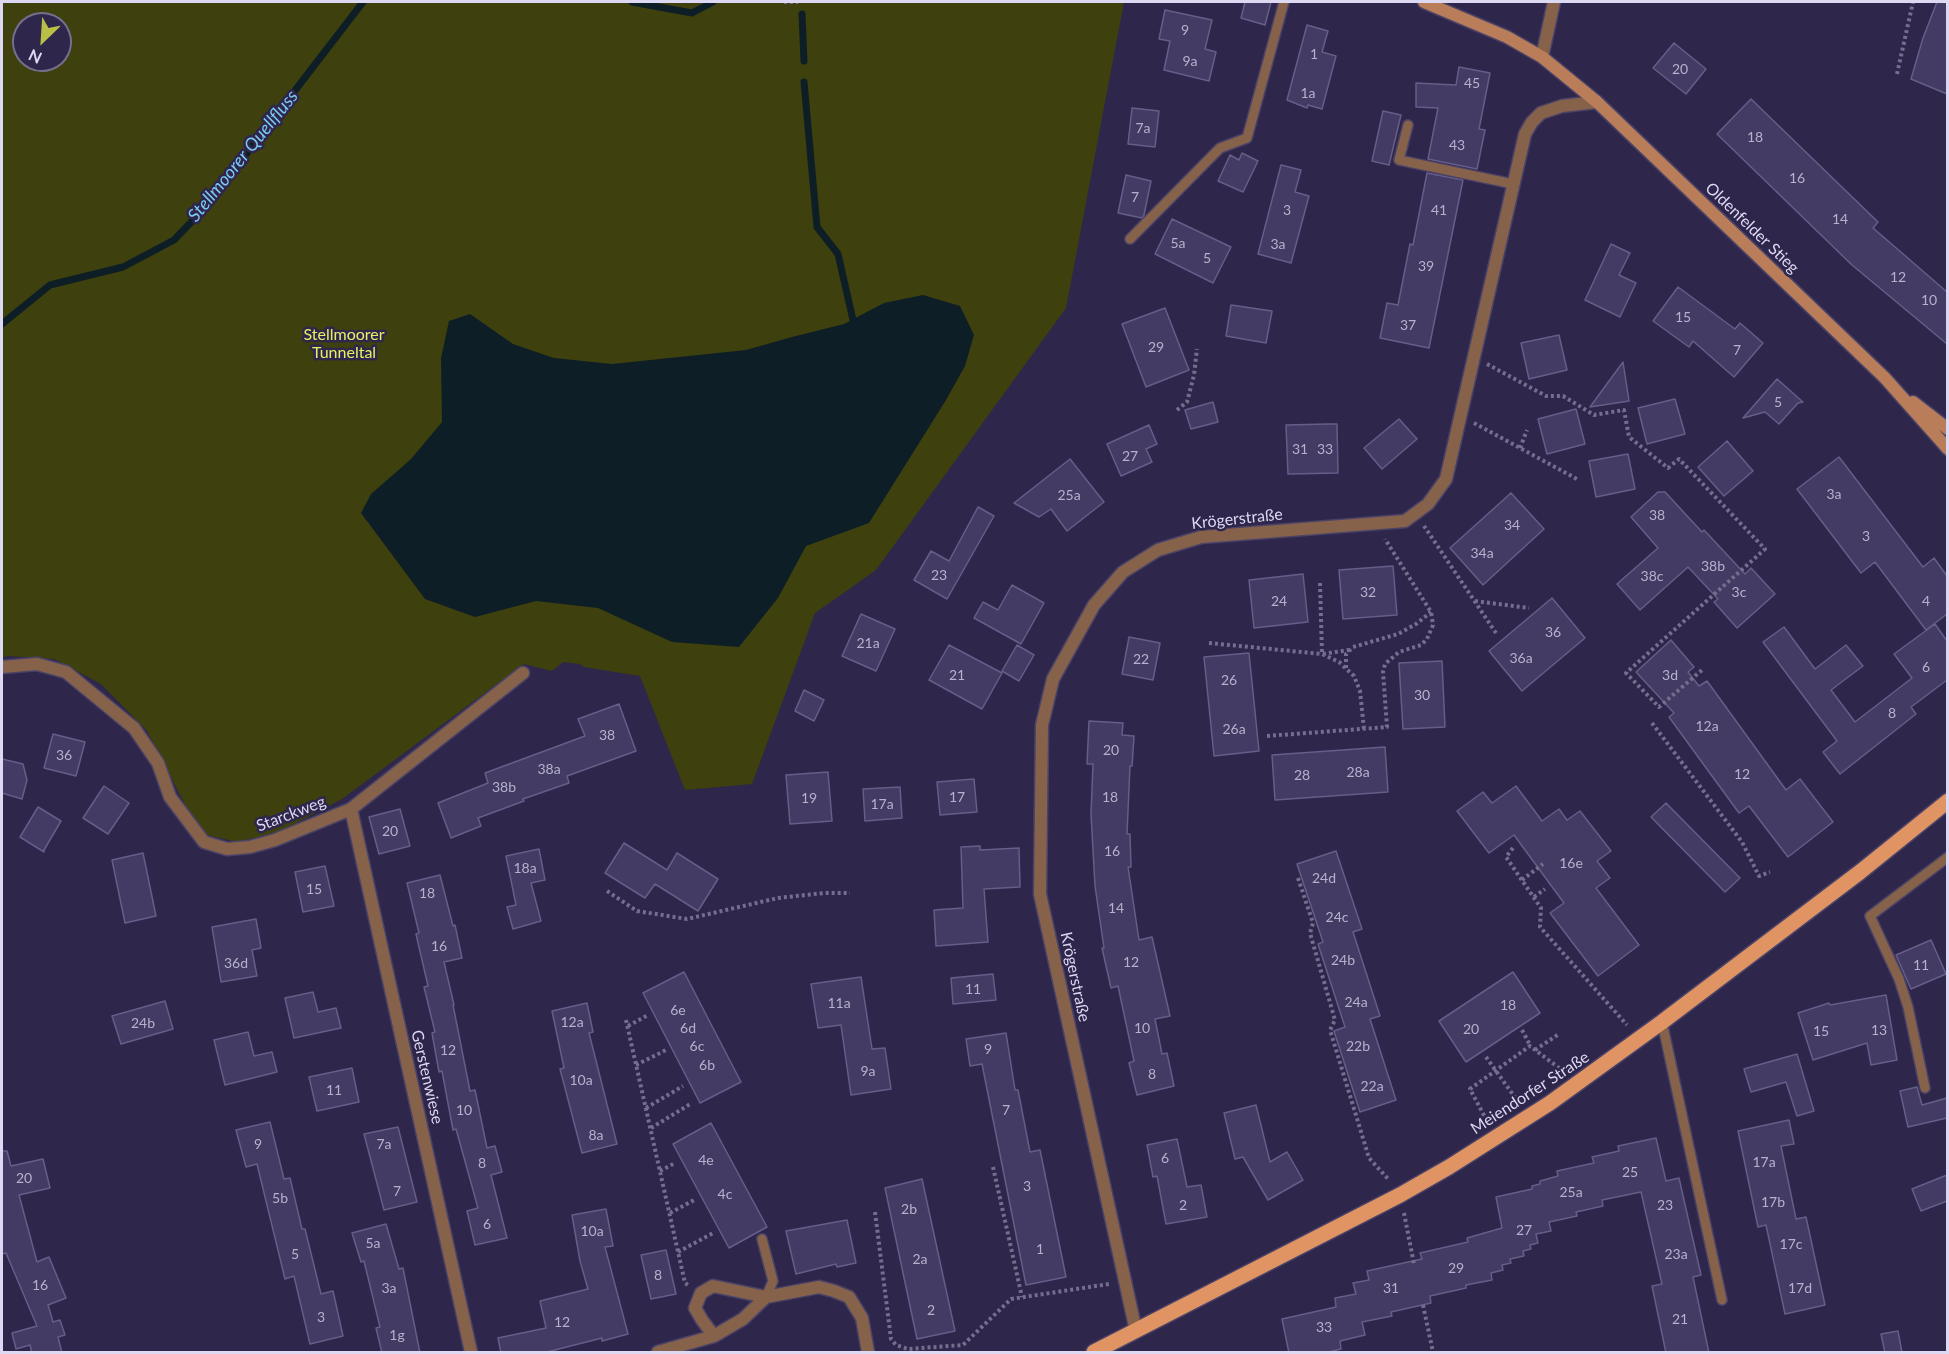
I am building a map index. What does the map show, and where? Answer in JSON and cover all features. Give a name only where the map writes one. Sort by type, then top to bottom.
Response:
[{"type":"main road","name":"Oldenfelder Stieg","points":[[1424,2],[1507,37],[1542,57],[1597,102],[1885,378],[1947,429]]},
{"type":"main road","name":"Oldenfelder Stieg","points":[[1885,378],[1947,449]]},
{"type":"main road","name":"Meiendorfer Straße","points":[[1094,1353],[1400,1195],[1496,1138],[1578,1084],[1639,1040],[1946,807]]},
{"type":"street","points":[[1542,57],[1554,2]]},
{"type":"street","name":"Krögerstraße","points":[[1136,1331],[1040,894],[1042,724],[1053,679],[1094,605],[1122,572],[1158,550],[1204,537],[1405,520],[1428,504],[1446,479],[1525,134],[1536,117],[1562,106],[1597,102]]},
{"type":"street","name":"Starckweg","points":[[2,667],[37,664],[66,672],[134,728],[158,763],[170,797],[204,842],[227,849],[250,847],[275,840],[351,809],[523,673]]},
{"type":"street","name":"Gerstenwiese","points":[[351,809],[471,1353]]},
{"type":"street","points":[[714,1336],[696,1308],[701,1293],[713,1286],[766,1297],[819,1287],[849,1297],[862,1318],[867,1353]]},
{"type":"street","points":[[658,1353],[714,1336],[743,1319],[766,1297]]},
{"type":"lane","points":[[1130,239],[1220,148],[1247,138],[1284,2]]},
{"type":"lane","points":[[1408,125],[1399,160],[1513,184]]},
{"type":"lane","points":[[1925,1088],[1902,989],[1885,945],[1870,916],[1947,857]]},
{"type":"lane","points":[[1662,1022],[1722,1300]]},
{"type":"lane","points":[[762,1239],[773,1281],[766,1297]]},
{"type":"path","points":[[784,2],[798,2]]},
{"type":"path","points":[[1897,74],[1913,2]]},
{"type":"path","points":[[1177,410],[1187,402],[1194,375],[1197,349]]},
{"type":"path","points":[[1474,356],[1546,396],[1563,396],[1593,415],[1624,410],[1629,436],[1668,468],[1680,459],[1765,549],[1626,673],[1659,707],[1702,670]]},
{"type":"path","points":[[1460,415],[1577,479]]},
{"type":"path","points":[[1520,448],[1527,430]]},
{"type":"path","points":[[1415,513],[1496,633]]},
{"type":"path","points":[[1267,736],[1387,727],[1383,672],[1385,664],[1399,652],[1421,645],[1427,639],[1433,625],[1431,612],[1376,523]]},
{"type":"path","points":[[1320,583],[1322,654]]},
{"type":"path","points":[[1474,601],[1529,608]]},
{"type":"path","points":[[1346,669],[1346,654],[1353,647],[1398,634],[1431,612]]},
{"type":"path","points":[[1209,643],[1322,654],[1350,650]]},
{"type":"path","points":[[1322,654],[1339,662],[1354,676],[1360,691],[1364,729]]},
{"type":"path","points":[[1652,723],[1742,842],[1759,876],[1770,872]]},
{"type":"path","points":[[1514,848],[1506,857],[1541,908],[1540,927],[1639,1040]]},
{"type":"path","points":[[1522,880],[1543,864]]},
{"type":"path","points":[[1298,878],[1313,923],[1310,933],[1335,1020],[1330,1030],[1363,1141],[1369,1158],[1400,1195],[1414,1264]]},
{"type":"path","points":[[1534,897],[1545,890]]},
{"type":"path","points":[[607,891],[638,911],[687,919],[778,898],[824,893],[850,893]]},
{"type":"path","points":[[628,1026],[648,1015]]},
{"type":"path","points":[[626,1020],[686,1283],[701,1293]]},
{"type":"path","points":[[1522,1030],[1530,1046],[1578,1084]]},
{"type":"path","points":[[1535,1050],[1559,1034]]},
{"type":"path","points":[[1496,1138],[1470,1089],[1530,1046]]},
{"type":"path","points":[[636,1065],[666,1050]]},
{"type":"path","points":[[1486,1057],[1528,1117]]},
{"type":"path","points":[[646,1108],[683,1086]]},
{"type":"path","points":[[651,1128],[692,1103]]},
{"type":"path","points":[[660,1171],[675,1162]]},
{"type":"path","points":[[993,1167],[1022,1297]]},
{"type":"path","points":[[670,1213],[696,1199]]},
{"type":"path","points":[[875,1212],[891,1339],[896,1345],[908,1348],[963,1345],[1011,1299],[1125,1281]]},
{"type":"path","points":[[678,1252],[715,1232]]},
{"type":"path","points":[[1423,1305],[1433,1353]]},
{"type":"green space","name":"Stellmoorer Tunneltal","points":[[2,2],[1124,2],[1066,308],[876,570],[815,613],[752,784],[685,790],[640,676],[563,662],[552,671],[524,664],[342,799],[279,832],[237,842],[207,835],[193,820],[147,731],[101,684],[54,659],[7,656],[2,658]]},
{"type":"water","points":[[923,295],[960,306],[974,335],[965,366],[869,523],[806,546],[778,598],[739,647],[672,642],[598,608],[536,601],[475,617],[425,599],[361,513],[371,494],[411,459],[442,422],[441,358],[449,321],[470,314],[513,344],[554,358],[612,364],[746,350],[844,324],[884,303]]},
{"type":"building","points":[[1245,2],[1271,2],[1265,25],[1241,18]]},
{"type":"building","points":[[1937,2],[1947,2],[1947,94],[1911,79]]},
{"type":"building","points":[[1165,10],[1212,20],[1205,49],[1216,52],[1209,81],[1164,70],[1170,41],[1159,39]]},
{"type":"building","points":[[1307,25],[1328,31],[1322,52],[1336,56],[1322,109],[1308,105],[1307,108],[1287,100]]},
{"type":"building","points":[[1674,43],[1706,69],[1686,94],[1653,68]]},
{"type":"building","points":[[1459,67],[1490,73],[1479,129],[1485,130],[1477,169],[1428,159],[1438,108],[1416,107],[1416,83],[1456,85]]},
{"type":"building","points":[[1751,99],[1878,222],[1873,228],[1947,292],[1947,344],[1852,265],[1717,134]]},
{"type":"building","points":[[1132,108],[1159,111],[1155,147],[1128,144]]},
{"type":"building","points":[[1383,111],[1401,115],[1389,165],[1372,161]]},
{"type":"building","points":[[1242,153],[1258,161],[1243,192],[1218,181],[1230,155],[1239,160]]},
{"type":"building","points":[[1281,165],[1301,170],[1295,192],[1309,196],[1291,263],[1258,254]]},
{"type":"building","points":[[1427,173],[1463,180],[1429,348],[1380,338],[1387,303],[1398,305]]},
{"type":"building","points":[[1126,175],[1151,181],[1142,218],[1118,213]]},
{"type":"building","points":[[1172,219],[1231,247],[1213,283],[1155,254]]},
{"type":"building","points":[[1611,244],[1630,253],[1619,275],[1636,283],[1620,317],[1585,300]]},
{"type":"building","points":[[1678,287],[1735,329],[1740,323],[1763,343],[1734,377],[1693,341],[1689,347],[1653,321]]},
{"type":"building","points":[[1231,305],[1272,311],[1266,343],[1226,336]]},
{"type":"building","points":[[1165,308],[1189,370],[1146,387],[1122,324]]},
{"type":"building","points":[[1559,335],[1567,370],[1529,379],[1521,343]]},
{"type":"building","points":[[1623,362],[1629,401],[1590,407]]},
{"type":"building","points":[[1777,379],[1803,402],[1798,403],[1779,424],[1765,412],[1743,418]]},
{"type":"building","points":[[1675,399],[1685,434],[1647,444],[1638,408]]},
{"type":"building","points":[[1213,402],[1218,422],[1191,429],[1185,410]]},
{"type":"building","points":[[1576,409],[1585,444],[1547,454],[1538,419]]},
{"type":"building","points":[[1399,419],[1417,439],[1382,469],[1364,448]]},
{"type":"building","points":[[1337,424],[1338,473],[1288,474],[1286,425]]},
{"type":"building","points":[[1149,425],[1157,444],[1146,449],[1152,462],[1121,476],[1107,444]]},
{"type":"building","points":[[1727,441],[1753,471],[1724,496],[1698,467]]},
{"type":"building","points":[[1628,454],[1635,489],[1596,497],[1589,461]]},
{"type":"building","points":[[1839,457],[1923,567],[1934,558],[1947,576],[1947,614],[1926,630],[1875,562],[1861,573],[1797,489]]},
{"type":"building","points":[[1070,459],[1104,502],[1067,531],[1051,509],[1039,517],[1014,503]]},
{"type":"building","points":[[1658,492],[1665,492],[1745,574],[1751,568],[1775,594],[1737,628],[1714,602],[1718,599],[1688,567],[1640,610],[1617,584],[1658,548],[1631,517]]},
{"type":"building","points":[[1511,493],[1544,529],[1483,585],[1450,548]]},
{"type":"building","points":[[978,507],[994,516],[947,599],[914,580],[931,551],[949,561]]},
{"type":"building","points":[[1393,566],[1397,615],[1343,619],[1339,570]]},
{"type":"building","points":[[1303,574],[1308,622],[1254,628],[1249,580]]},
{"type":"building","points":[[1012,585],[1044,603],[1021,644],[974,618],[983,602],[998,610]]},
{"type":"building","points":[[1552,598],[1585,638],[1522,691],[1489,651]]},
{"type":"building","points":[[861,614],[895,629],[876,671],[842,656]]},
{"type":"building","points":[[1935,624],[1947,641],[1947,680],[1911,707],[1916,714],[1840,774],[1823,752],[1837,741],[1763,642],[1784,627],[1815,669],[1846,645],[1863,666],[1831,690],[1855,722],[1912,678],[1894,654]]},
{"type":"building","points":[[1129,637],[1160,643],[1153,680],[1122,674]]},
{"type":"building","points":[[1671,640],[1694,667],[1688,672],[1699,686],[1707,681],[1786,790],[1800,779],[1833,822],[1788,857],[1749,806],[1739,813],[1669,717],[1674,713],[1636,672]]},
{"type":"building","points":[[949,645],[1002,673],[982,709],[929,680]]},
{"type":"building","points":[[1017,645],[1034,655],[1019,681],[1002,671]]},
{"type":"building","points":[[1249,653],[1259,751],[1214,756],[1204,657]]},
{"type":"building","points":[[1442,661],[1445,727],[1403,729],[1399,663]]},
{"type":"building","points":[[804,690],[824,700],[814,721],[795,711]]},
{"type":"building","points":[[619,704],[636,751],[567,776],[569,783],[478,818],[481,826],[451,838],[438,803],[488,783],[485,773],[585,736],[578,719]]},
{"type":"building","points":[[1089,721],[1123,723],[1122,735],[1134,736],[1132,766],[1130,766],[1127,834],[1130,834],[1131,867],[1128,867],[1139,940],[1152,937],[1170,1016],[1155,1019],[1162,1054],[1167,1053],[1174,1086],[1137,1095],[1129,1063],[1134,1061],[1118,986],[1111,988],[1102,948],[1104,948],[1095,886],[1091,814],[1093,764],[1087,764]]},
{"type":"building","points":[[53,734],[85,742],[76,776],[44,768]]},
{"type":"building","points":[[1385,747],[1388,792],[1275,800],[1272,755]]},
{"type":"building","points":[[2,759],[23,764],[27,780],[22,799],[2,793]]},
{"type":"building","points":[[828,772],[832,821],[790,824],[786,775]]},
{"type":"building","points":[[974,779],[977,812],[940,815],[937,782]]},
{"type":"building","points":[[104,786],[129,803],[108,834],[83,818]]},
{"type":"building","points":[[1516,786],[1542,821],[1559,809],[1567,820],[1580,811],[1611,851],[1597,861],[1610,878],[1596,888],[1639,945],[1598,976],[1550,913],[1564,903],[1514,835],[1489,853],[1457,811],[1483,792],[1492,803]]},
{"type":"building","points":[[900,787],[902,818],[865,821],[863,789]]},
{"type":"building","points":[[1666,803],[1740,878],[1725,892],[1651,817]]},
{"type":"building","points":[[38,807],[61,821],[44,852],[20,837]]},
{"type":"building","points":[[400,809],[410,846],[379,854],[369,817]]},
{"type":"building","points":[[624,843],[667,870],[677,853],[718,879],[698,911],[655,884],[645,898],[605,873]]},
{"type":"building","points":[[980,846],[980,850],[1019,848],[1020,887],[984,889],[988,942],[936,946],[934,910],[963,908],[961,847]]},
{"type":"building","points":[[539,849],[545,880],[531,883],[541,921],[513,929],[507,907],[516,905],[506,856]]},
{"type":"building","points":[[1336,851],[1362,929],[1353,932],[1380,1016],[1370,1019],[1396,1100],[1360,1112],[1334,1031],[1345,1027],[1318,944],[1323,942],[1297,864]]},
{"type":"building","points":[[143,853],[156,916],[125,923],[112,860]]},
{"type":"building","points":[[325,866],[334,906],[303,912],[295,872]]},
{"type":"building","points":[[440,875],[462,958],[444,962],[470,1091],[475,1090],[487,1148],[495,1146],[502,1172],[491,1175],[507,1238],[475,1245],[467,1211],[478,1208],[456,1129],[453,1130],[442,1071],[439,1072],[432,1033],[435,1032],[424,987],[428,986],[407,883]]},
{"type":"building","points":[[256,919],[261,948],[252,950],[257,976],[221,982],[212,927]]},
{"type":"building","points":[[1931,940],[1946,974],[1911,989],[1896,955]]},
{"type":"building","points":[[684,972],[741,1082],[700,1103],[643,993]]},
{"type":"building","points":[[1513,972],[1540,1013],[1466,1062],[1439,1021]]},
{"type":"building","points":[[993,974],[996,1000],[953,1004],[951,978]]},
{"type":"building","points":[[861,977],[872,1049],[885,1048],[891,1089],[851,1095],[841,1025],[818,1028],[811,984]]},
{"type":"building","points":[[313,992],[318,1012],[336,1008],[341,1028],[294,1038],[285,998]]},
{"type":"building","points":[[1886,995],[1897,1060],[1871,1065],[1867,1043],[1813,1060],[1798,1013],[1829,1003],[1830,1005]]},
{"type":"building","points":[[165,1001],[173,1029],[121,1044],[112,1016]]},
{"type":"building","points":[[587,1003],[593,1032],[589,1033],[617,1144],[582,1153],[560,1069],[564,1068],[552,1011]]},
{"type":"building","points":[[248,1032],[254,1056],[272,1052],[277,1072],[225,1085],[214,1040]]},
{"type":"building","points":[[1006,1033],[1015,1090],[1018,1090],[1030,1152],[1040,1150],[1066,1277],[1026,1285],[982,1064],[970,1066],[966,1039]]},
{"type":"building","points":[[1797,1054],[1814,1111],[1797,1116],[1786,1082],[1751,1092],[1744,1069]]},
{"type":"building","points":[[352,1068],[359,1102],[317,1111],[309,1077]]},
{"type":"building","points":[[1917,1087],[1922,1105],[1947,1098],[1947,1118],[1908,1127],[1900,1091]]},
{"type":"building","points":[[1256,1105],[1270,1162],[1287,1152],[1303,1180],[1268,1200],[1243,1157],[1235,1159],[1224,1113]]},
{"type":"building","points":[[1789,1120],[1794,1144],[1781,1146],[1796,1219],[1806,1217],[1825,1305],[1785,1314],[1766,1225],[1758,1227],[1738,1131]]},
{"type":"building","points":[[270,1122],[284,1179],[290,1178],[321,1294],[333,1291],[343,1336],[310,1344],[294,1276],[285,1279],[257,1164],[246,1167],[236,1130]]},
{"type":"building","points":[[711,1123],[767,1227],[729,1248],[673,1144]]},
{"type":"building","points":[[398,1127],[417,1202],[384,1210],[364,1134]]},
{"type":"building","points":[[1656,1138],[1666,1181],[1679,1178],[1701,1275],[1693,1277],[1709,1353],[1666,1353],[1652,1286],[1662,1284],[1641,1192],[1602,1200],[1603,1206],[1576,1212],[1577,1216],[1549,1222],[1551,1231],[1536,1234],[1538,1243],[1530,1245],[1531,1249],[1523,1251],[1524,1256],[1510,1259],[1511,1263],[1502,1265],[1503,1270],[1491,1273],[1492,1280],[1430,1296],[1431,1303],[1391,1312],[1392,1316],[1362,1322],[1365,1335],[1340,1341],[1341,1349],[1324,1353],[1289,1353],[1282,1319],[1336,1307],[1335,1298],[1356,1294],[1353,1283],[1369,1280],[1367,1271],[1422,1259],[1420,1253],[1468,1242],[1467,1238],[1502,1228],[1496,1197],[1532,1189],[1532,1186],[1540,1184],[1540,1181],[1558,1176],[1557,1171],[1594,1163],[1592,1157],[1619,1151],[1618,1146]]},
{"type":"building","points":[[1177,1139],[1187,1187],[1201,1185],[1207,1217],[1166,1224],[1157,1176],[1153,1177],[1147,1145]]},
{"type":"building","points":[[2,1151],[7,1151],[11,1166],[43,1159],[50,1188],[19,1195],[37,1262],[49,1257],[66,1298],[48,1305],[53,1322],[60,1320],[65,1335],[58,1337],[62,1353],[32,1353],[30,1345],[16,1349],[12,1333],[37,1326],[6,1253],[2,1254]]},
{"type":"building","points":[[1947,1175],[1947,1201],[1921,1211],[1912,1189]]},
{"type":"building","points":[[922,1179],[955,1331],[917,1339],[885,1188]]},
{"type":"building","points":[[606,1209],[613,1246],[605,1247],[628,1334],[543,1353],[501,1353],[498,1338],[546,1328],[540,1301],[588,1289],[580,1261],[572,1215]]},
{"type":"building","points":[[847,1220],[856,1263],[837,1267],[836,1264],[796,1274],[786,1231]]},
{"type":"building","points":[[386,1224],[399,1269],[403,1268],[420,1353],[382,1353],[376,1328],[380,1327],[364,1261],[361,1262],[352,1233]]},
{"type":"building","points":[[666,1250],[676,1294],[651,1299],[641,1255]]},
{"type":"building","points":[[1898,1331],[1902,1353],[1885,1353],[1881,1334]]},
{"type":"waterway","name":"Stellmoorer Quellfluss","points":[[2,324],[50,285],[123,267],[174,240],[216,196],[363,2]]},
{"type":"waterway","points":[[632,2],[692,13],[713,2]]},
{"type":"waterway","points":[[802,14],[804,61]]},
{"type":"waterway","points":[[804,82],[817,227],[838,254],[853,320]]}]
